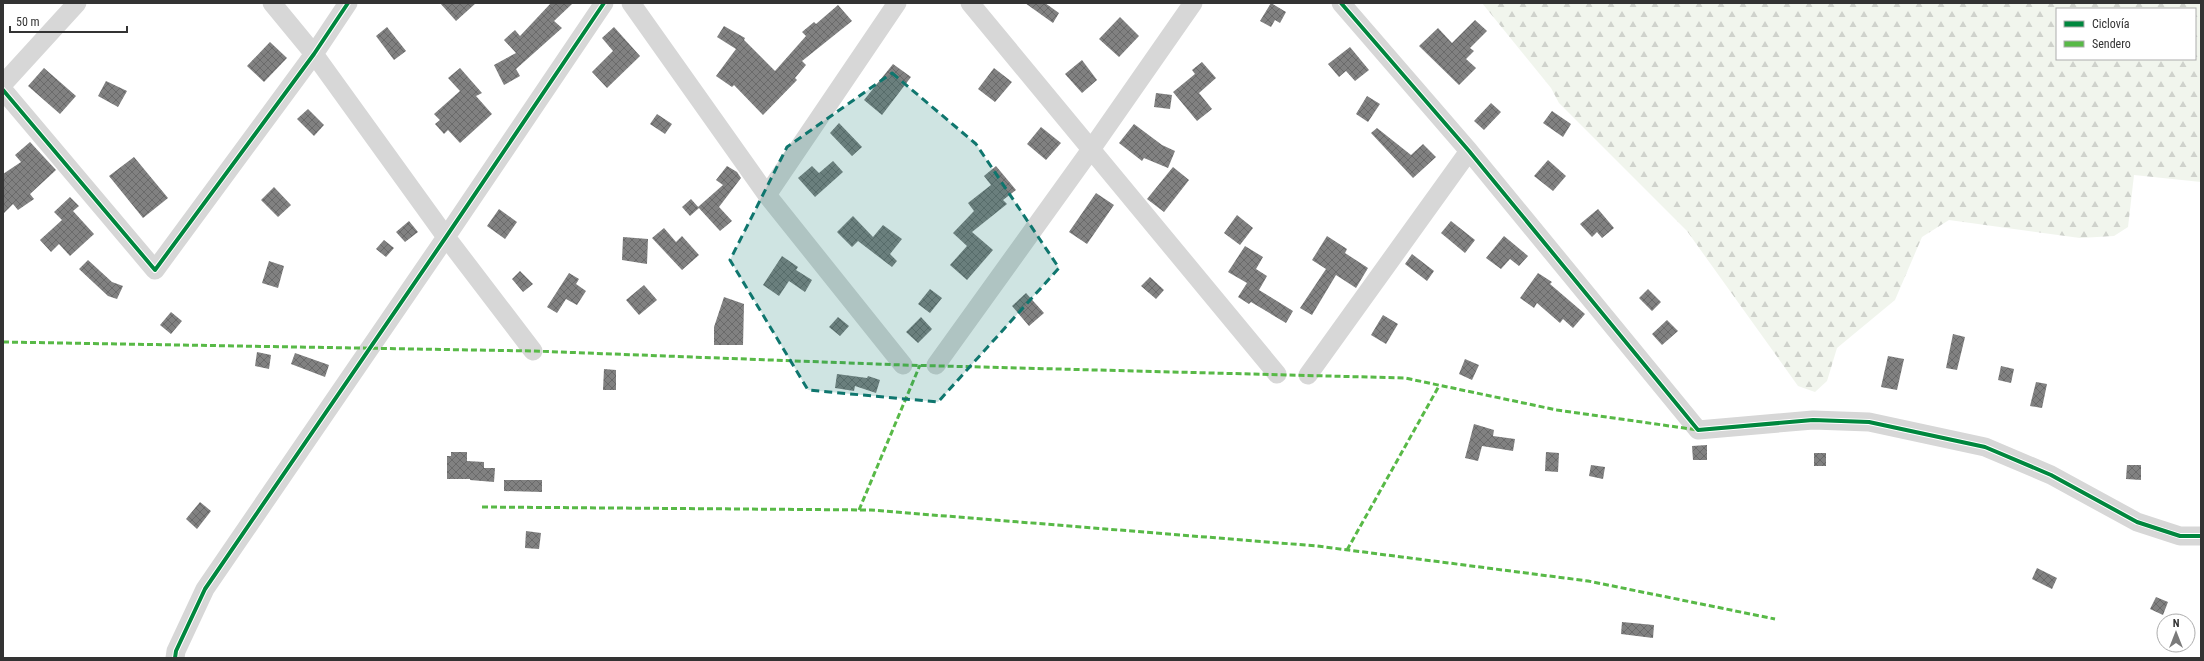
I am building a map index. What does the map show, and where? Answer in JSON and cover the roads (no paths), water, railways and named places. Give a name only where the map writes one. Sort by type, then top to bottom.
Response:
[{"type":"street","points":[[3,84],[77,3]]},
{"type":"street","points":[[272,3],[314,54],[446,238],[534,351]]},
{"type":"street","points":[[3,90],[156,270],[314,54],[348,3]]},
{"type":"street","points":[[175,658],[176,651],[205,589],[446,238],[604,3]]},
{"type":"street","points":[[631,3],[767,195],[903,365]]},
{"type":"street","points":[[767,195],[897,3]]},
{"type":"street","points":[[970,3],[1092,148],[1277,374]]},
{"type":"street","points":[[936,366],[1092,148],[1193,3]]},
{"type":"street","points":[[1340,3],[1469,151],[1698,430],[1813,420],[1869,422],[1985,447],[2051,476],[2137,522],[2180,536],[2201,536]]},
{"type":"street","points":[[1308,375],[1469,151]]}]
